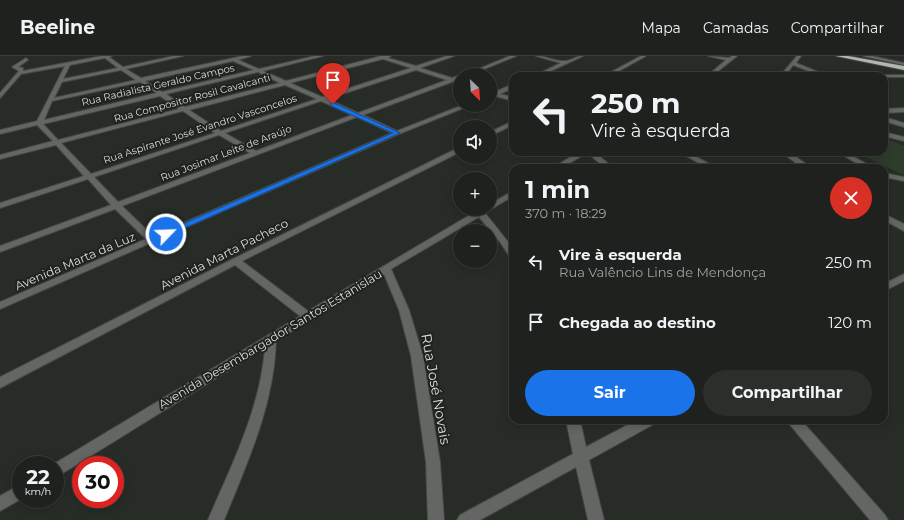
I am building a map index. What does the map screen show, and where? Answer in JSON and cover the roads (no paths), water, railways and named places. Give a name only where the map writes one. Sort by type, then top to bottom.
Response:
[{"type":"highway","points":[[839,56],[904,66]]},
{"type":"highway","points":[[847,56],[904,66]]},
{"type":"street","points":[[0,96],[20,73],[107,56],[220,133],[255,153]]},
{"type":"street","points":[[60,80],[181,56]]},
{"type":"street","points":[[227,56],[355,115],[398,133]]},
{"type":"street","points":[[51,100],[249,56]]},
{"type":"street","name":"Rua Radialista Geraldo Campos","points":[[0,132],[321,56]]},
{"type":"street","points":[[385,56],[452,80]]},
{"type":"street","name":"Rua Compositor Rosil Cavalcanti","points":[[0,157],[385,56]]},
{"type":"street","name":"Rua Aspirante José Evandro Vasconcelos","points":[[0,206],[452,56]]},
{"type":"street","points":[[484,68],[514,56]]},
{"type":"street","points":[[538,56],[566,63]]},
{"type":"street","points":[[545,72],[581,56]]},
{"type":"street","points":[[614,72],[644,56]]},
{"type":"street","points":[[710,56],[733,58]]},
{"type":"street","points":[[786,72],[800,56]]},
{"type":"street","points":[[865,56],[904,66]]},
{"type":"street","points":[[714,72],[733,58]]},
{"type":"street","points":[[20,73],[21,69],[14,68],[26,59]]},
{"type":"street","points":[[68,64],[39,123],[116,205],[152,240]]},
{"type":"street","points":[[794,64],[815,72]]},
{"type":"street","points":[[888,76],[904,76]]},
{"type":"street","name":"Rua Josimar Leite de Araújo","points":[[4,248],[355,115],[452,80]]},
{"type":"street","points":[[497,92],[509,88]]},
{"type":"street","points":[[497,95],[509,98]]},
{"type":"street","points":[[888,111],[904,110]]},
{"type":"street","name":"Avenida Marta da Luz","points":[[0,306],[398,133],[453,111]]},
{"type":"street","points":[[888,120],[904,125]]},
{"type":"street","points":[[497,130],[509,124]]},
{"type":"street","points":[[888,135],[904,139]]},
{"type":"street","name":"Avenida Marta Pacheco","points":[[0,383],[236,261],[453,152]]},
{"type":"street","points":[[563,164],[577,156]]},
{"type":"street","points":[[595,156],[605,164]]},
{"type":"street","points":[[690,156],[705,164]]},
{"type":"street","points":[[790,156],[802,164]]},
{"type":"street","points":[[848,156],[862,164]]},
{"type":"street","points":[[888,176],[904,179]]},
{"type":"street","name":"Avenida Desembargador Santos Estanislau","points":[[497,202],[509,195]]},
{"type":"street","name":"Avenida Desembargador Santos Estanislau","points":[[64,465],[473,216]]},
{"type":"street","points":[[489,216],[509,249]]},
{"type":"street","points":[[888,218],[904,228]]},
{"type":"street","points":[[0,257],[4,248]]},
{"type":"street","points":[[236,261],[308,316]]},
{"type":"street","name":"Rua José Novais","points":[[386,268],[404,310],[417,356],[433,462],[436,520]]},
{"type":"street","points":[[888,286],[904,277]]},
{"type":"street","points":[[216,520],[259,412],[268,376],[271,356],[271,338]]},
{"type":"street","points":[[574,424],[596,520]]},
{"type":"street","points":[[465,520],[642,424]]},
{"type":"street","points":[[796,424],[880,520]]},
{"type":"street","points":[[0,504],[12,497]]}]
